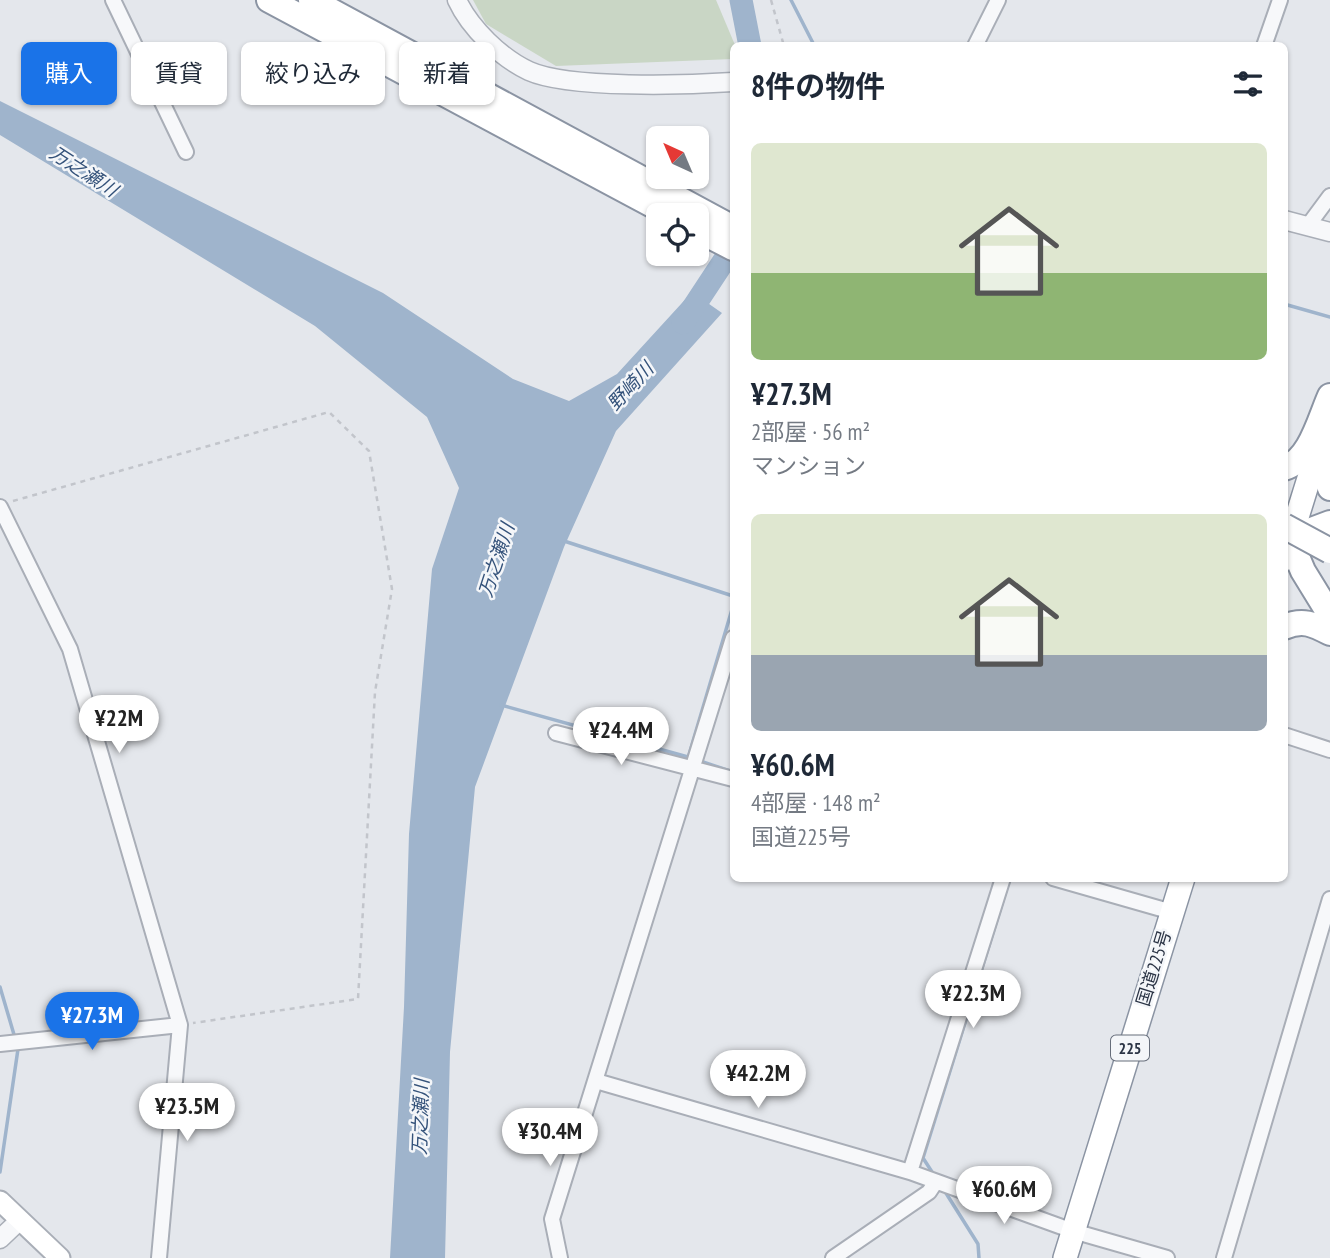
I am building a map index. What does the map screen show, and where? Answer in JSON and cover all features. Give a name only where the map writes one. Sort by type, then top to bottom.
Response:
[{"type":"highway","points":[[269,0],[649,203]]},
{"type":"highway","points":[[311,0],[664,203]]},
{"type":"highway","points":[[709,225],[730,228]]},
{"type":"highway","points":[[709,231],[730,246]]},
{"type":"highway","points":[[1288,466],[1298,460],[1306,448],[1330,396]]},
{"type":"highway","points":[[1330,410],[1288,538],[1303,571],[1330,615]]},
{"type":"highway","points":[[1330,444],[1325,474],[1330,488]]},
{"type":"highway","points":[[1288,538],[1330,523]]},
{"type":"highway","points":[[1288,538],[1330,551]]},
{"type":"highway","points":[[1288,538],[1330,564]]},
{"type":"highway","points":[[1288,625],[1298,621],[1313,624],[1330,633]]},
{"type":"highway","name":"国道225号","points":[[1065,1258],[1182,882]]},
{"type":"main road","points":[[0,1201],[60,1258]]},
{"type":"street","points":[[113,0],[186,152]]},
{"type":"street","points":[[457,0],[478,30],[494,46],[530,72],[600,82],[730,82]]},
{"type":"street","points":[[977,42],[998,0]]},
{"type":"street","points":[[1265,42],[1280,0]]},
{"type":"street","points":[[1307,227],[1330,196]]},
{"type":"street","points":[[1288,221],[1330,232]]},
{"type":"street","points":[[7,504],[70,649],[180,1025],[159,1258]]},
{"type":"street","points":[[560,1258],[552,1219],[730,648]]},
{"type":"street","points":[[556,733],[730,778]]},
{"type":"street","points":[[1288,736],[1330,750]]},
{"type":"street","points":[[910,1172],[1002,882]]},
{"type":"street","points":[[1067,882],[1172,912]]},
{"type":"street","points":[[1224,1258],[1330,899]]},
{"type":"street","points":[[0,1044],[180,1025]]},
{"type":"street","points":[[596,1081],[910,1172],[1073,1231],[1167,1258]]},
{"type":"street","points":[[833,1258],[940,1185]]},
{"type":"street","points":[[0,1240],[20,1220]]},
{"type":"path","points":[[771,0],[783,42]]},
{"type":"path","points":[[7,504],[329,412],[369,451],[392,589],[375,692],[358,999],[180,1025]]},
{"type":"green space","points":[[473,0],[716,0],[734,42],[730,42],[730,59],[556,66],[486,24]]},
{"type":"water","name":"万之瀬川","points":[[0,101],[383,293],[513,379],[569,401],[617,374],[692,292],[722,313],[616,431],[564,547],[475,787],[450,1052],[445,1258],[390,1258],[404,1007],[409,834],[432,569],[459,488],[427,417],[315,326],[0,135]]},
{"type":"waterway","name":"野崎川","points":[[741,0],[749,42]]},
{"type":"waterway","points":[[791,0],[812,42]]},
{"type":"waterway","name":"野崎川","points":[[683,323],[730,252]]},
{"type":"waterway","points":[[1288,305],[1330,317]]},
{"type":"waterway","points":[[564,541],[730,595]]},
{"type":"waterway","points":[[688,758],[730,616]]},
{"type":"waterway","points":[[501,705],[688,757]]},
{"type":"waterway","points":[[703,762],[730,771]]},
{"type":"waterway","points":[[934,1175],[923,1158],[1009,882]]},
{"type":"waterway","points":[[0,987],[15,1038]]},
{"type":"waterway","points":[[0,1172],[18,1049]]},
{"type":"waterway","points":[[944,1190],[978,1244],[979,1258]]}]
